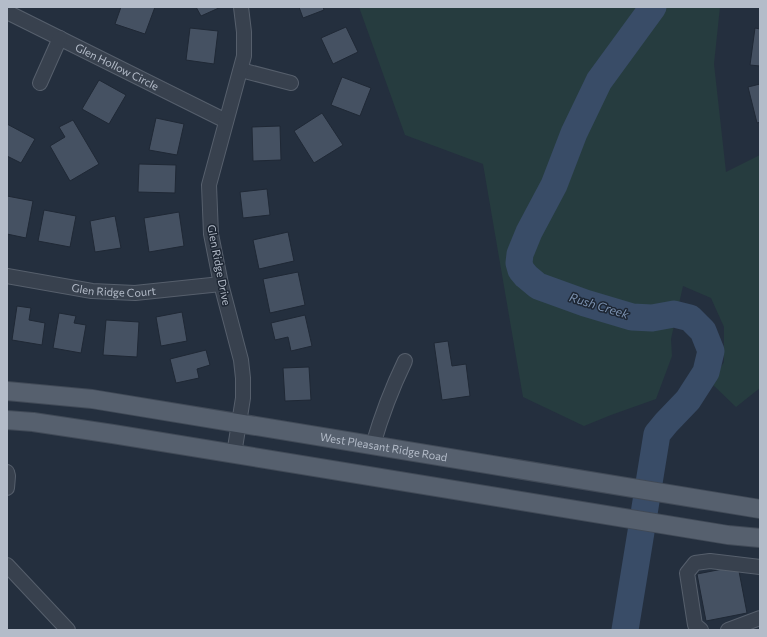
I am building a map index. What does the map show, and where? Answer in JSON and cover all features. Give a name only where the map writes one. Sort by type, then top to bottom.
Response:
[{"type":"main road","name":"West Pleasant Ridge Road","points":[[7,391],[92,399],[239,422],[760,509]]},
{"type":"main road","points":[[7,420],[41,423],[728,535],[760,538]]},
{"type":"street","name":"Glen Ridge Drive","points":[[234,454],[243,398],[243,378],[241,360],[221,284],[211,234],[209,186],[244,56],[244,32],[241,7]]},
{"type":"street","name":"Glen Hollow Circle","points":[[7,12],[226,121]]},
{"type":"street","points":[[40,83],[60,38]]},
{"type":"street","points":[[240,70],[291,83]]},
{"type":"street","name":"Glen Ridge Court","points":[[7,276],[92,291],[135,293],[221,284]]},
{"type":"street","points":[[374,445],[376,434],[396,379],[405,361]]},
{"type":"street","points":[[7,472],[7,488]]},
{"type":"street","points":[[701,630],[695,625],[688,573],[695,563],[710,561],[760,567]]},
{"type":"street","points":[[7,565],[68,630]]},
{"type":"street","points":[[728,630],[760,618]]},
{"type":"green space","points":[[359,7],[720,7],[714,64],[726,172],[760,155],[760,388],[736,407],[711,383],[724,362],[724,327],[711,298],[683,286],[671,339],[672,356],[656,399],[584,426],[523,397],[483,164],[405,135]]},
{"type":"building","points":[[121,7],[155,7],[145,34],[115,24]]},
{"type":"building","points":[[196,7],[221,7],[201,16]]},
{"type":"building","points":[[299,7],[323,7],[324,10],[303,18]]},
{"type":"building","points":[[346,27],[358,52],[333,64],[321,38]]},
{"type":"building","points":[[190,28],[218,31],[214,64],[186,60]]},
{"type":"building","points":[[755,28],[760,29],[760,66],[750,65]]},
{"type":"building","points":[[342,77],[371,88],[360,116],[331,105]]},
{"type":"building","points":[[99,80],[126,95],[109,124],[82,109]]},
{"type":"building","points":[[760,84],[760,122],[757,123],[748,87]]},
{"type":"building","points":[[322,113],[343,145],[314,163],[294,131]]},
{"type":"building","points":[[156,118],[184,124],[177,155],[149,150]]},
{"type":"building","points":[[73,120],[99,164],[70,181],[50,146],[65,137],[59,127]]},
{"type":"building","points":[[7,124],[35,139],[21,163],[7,156]]},
{"type":"building","points":[[280,126],[281,160],[253,161],[252,127]]},
{"type":"building","points":[[139,164],[176,165],[175,193],[138,192]]},
{"type":"building","points":[[267,189],[270,215],[243,218],[240,192]]},
{"type":"building","points":[[7,196],[33,201],[26,238],[7,234]]},
{"type":"building","points":[[44,210],[76,216],[70,247],[38,241]]},
{"type":"building","points":[[179,212],[184,246],[149,252],[144,218]]},
{"type":"building","points":[[115,216],[121,248],[95,252],[90,221]]},
{"type":"building","points":[[288,232],[294,261],[259,269],[253,240]]},
{"type":"building","points":[[298,272],[305,305],[270,313],[263,279]]},
{"type":"building","points":[[17,306],[31,308],[29,320],[45,323],[42,345],[12,340]]},
{"type":"building","points":[[182,312],[187,341],[161,346],[156,317]]},
{"type":"building","points":[[59,313],[76,316],[74,323],[86,325],[81,353],[53,348]]},
{"type":"building","points":[[305,315],[312,346],[291,351],[288,337],[275,340],[271,323]]},
{"type":"building","points":[[106,320],[139,322],[137,357],[103,355]]},
{"type":"building","points":[[448,341],[452,366],[466,364],[470,396],[442,400],[434,343]]},
{"type":"building","points":[[206,350],[210,365],[197,369],[199,378],[176,383],[170,359]]},
{"type":"building","points":[[309,367],[311,400],[285,401],[283,368]]},
{"type":"building","points":[[738,566],[747,613],[706,621],[697,574]]},
{"type":"waterway","name":"Rush Creek","points":[[625,630],[657,434],[688,400],[706,372],[711,351],[703,331],[690,318],[674,314],[652,318],[632,317],[585,303],[538,286],[521,270],[519,263],[520,254],[529,232],[554,185],[574,133],[599,81],[653,7]]}]
